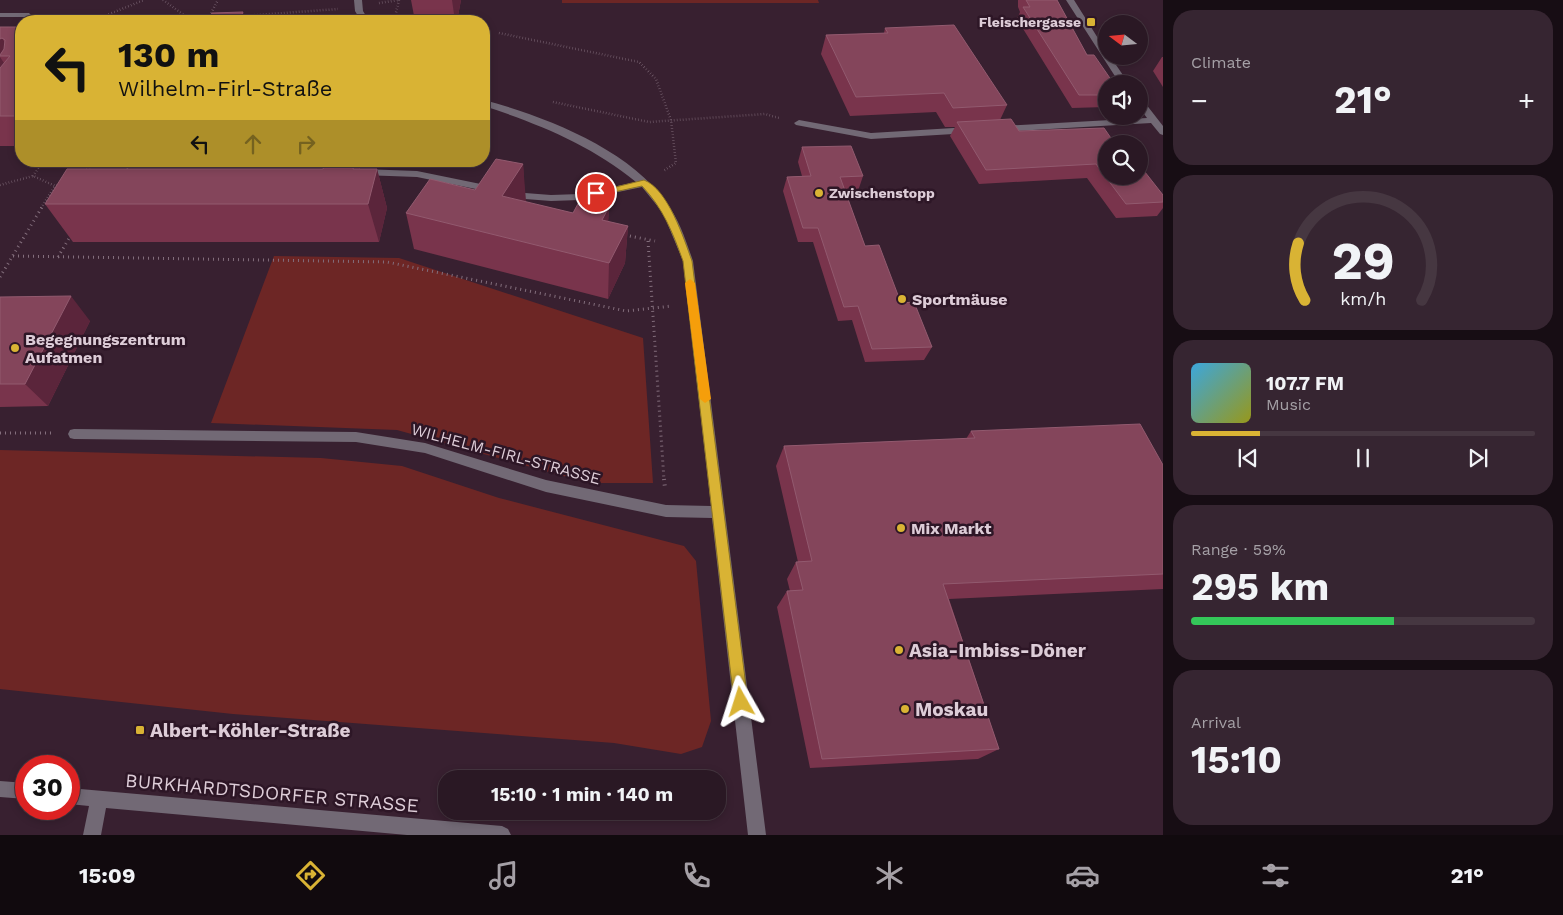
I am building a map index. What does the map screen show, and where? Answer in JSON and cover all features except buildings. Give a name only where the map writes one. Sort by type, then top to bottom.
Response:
[{"type":"street","points":[[1070,0],[1119,75]]},
{"type":"street","points":[[358,3],[363,15]]},
{"type":"street","points":[[0,15],[15,16]]},
{"type":"street","points":[[490,105],[527,117],[574,137],[644,182],[660,200],[681,242],[688,261],[757,835]]},
{"type":"street","points":[[1148,112],[1163,132]]},
{"type":"street","points":[[798,124],[871,136],[1154,120]]},
{"type":"street","points":[[352,172],[418,174],[525,196],[550,198],[580,196],[644,182]]},
{"type":"street","name":"WILHELM-FIRL-STRASSE","points":[[74,434],[356,437],[426,448],[546,486],[666,511],[719,512]]},
{"type":"street","points":[[0,789],[15,791]]},
{"type":"street","name":"BURKHARDTSDORFER STRASSE","points":[[80,797],[502,835]]},
{"type":"street","points":[[92,835],[99,799]]},
{"type":"path","points":[[107,15],[144,0]]},
{"type":"path","points":[[163,0],[182,15]]},
{"type":"path","points":[[210,15],[218,0]]},
{"type":"path","points":[[395,15],[399,0]]},
{"type":"path","points":[[275,15],[358,3]]},
{"type":"path","points":[[499,34],[639,62],[656,79],[671,120],[676,162],[644,182]]},
{"type":"path","points":[[552,102],[649,122],[765,114],[798,124]]},
{"type":"path","points":[[33,176],[39,167]]},
{"type":"path","points":[[82,174],[89,167]]},
{"type":"path","points":[[126,167],[130,173]]},
{"type":"path","points":[[0,185],[33,176],[54,186],[62,184]]},
{"type":"path","points":[[0,277],[54,186]]},
{"type":"path","points":[[58,256],[72,232]]},
{"type":"path","points":[[621,234],[648,241],[681,242]]},
{"type":"path","points":[[648,241],[666,511]]},
{"type":"path","points":[[13,256],[387,262],[626,311],[693,303]]},
{"type":"path","points":[[0,433],[74,434]]},
{"type":"shaded area","points":[[562,0],[818,0],[819,3],[562,3]]},
{"type":"shaded area","points":[[274,256],[399,258],[643,338],[653,483],[589,483],[397,430],[211,423]]},
{"type":"shaded area","points":[[0,450],[321,458],[402,466],[499,498],[684,546],[696,561],[711,721],[702,747],[681,754],[614,743],[233,714],[0,689]]},
{"type":"slow traffic","points":[[690,283],[705,399]]},
{"type":"place","name":"Fleischergasse","points":[[1091,22]]},
{"type":"place","name":"Zwischenstopp","points":[[819,193]]},
{"type":"place","name":"Sportmäuse","points":[[902,299]]},
{"type":"place","name":"Begegnungszentrum Aufatmen","points":[[15,348]]},
{"type":"place","name":"Mix Markt","points":[[901,528]]},
{"type":"place","name":"Asia-Imbiss-Döner","points":[[899,650]]},
{"type":"place","name":"Moskau","points":[[905,709]]},
{"type":"place","name":"Albert-Köhler-Straße","points":[[140,730]]},
{"type":"route","points":[[596,193],[644,182],[660,200],[676,229],[688,261],[741,702]]}]
